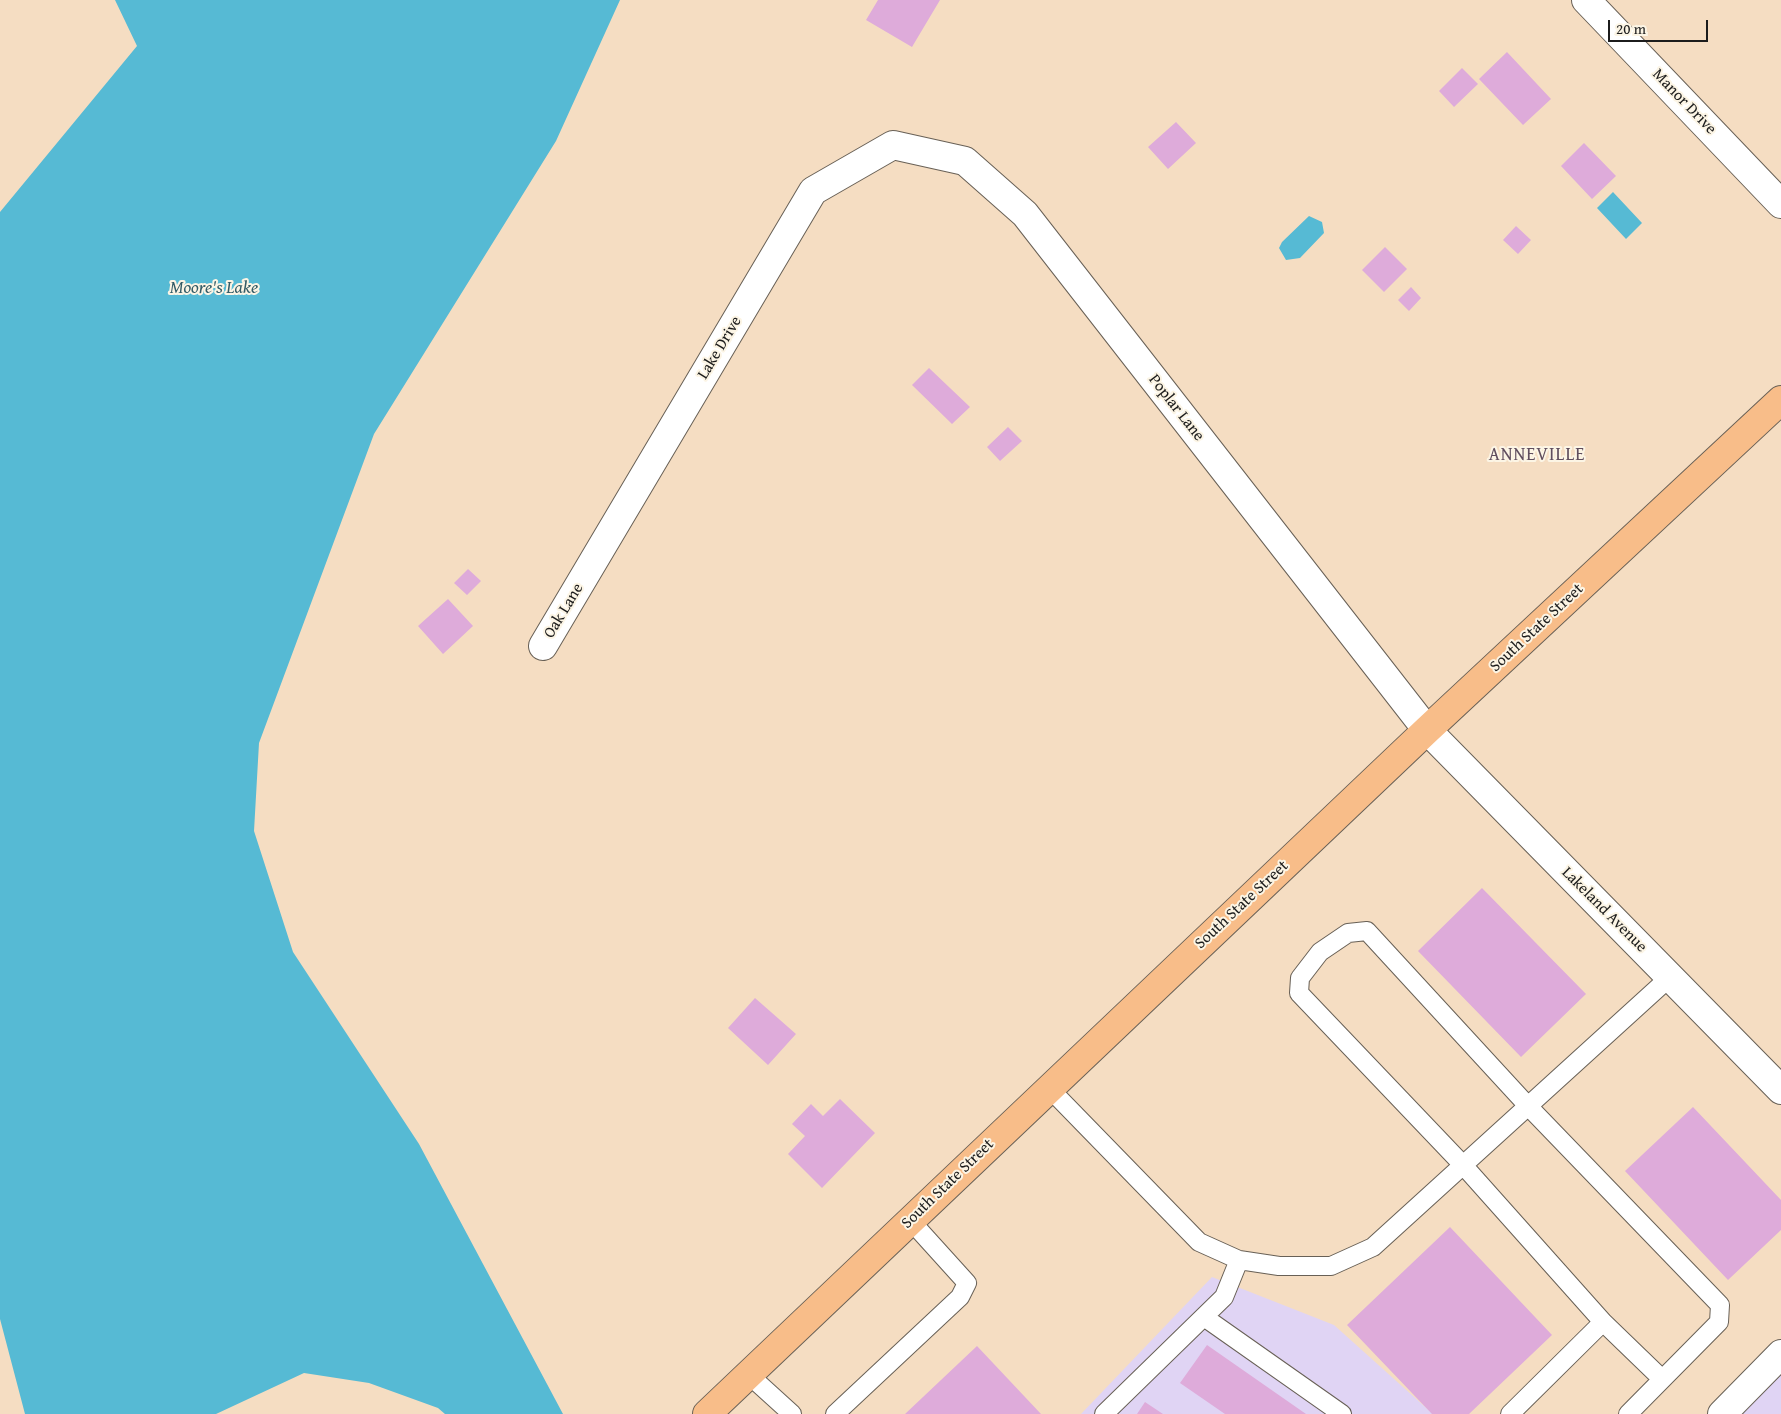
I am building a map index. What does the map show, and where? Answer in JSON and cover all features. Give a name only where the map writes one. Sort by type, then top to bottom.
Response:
[{"type":"main road","name":"South State Street","points":[[706,1414],[1427,730],[1781,400]]},
{"type":"street","name":"Manor Drive","points":[[1586,0],[1781,204]]},
{"type":"street","name":"Poplar Lane","points":[[885,150],[893,145],[965,161],[1025,214],[1427,730]]},
{"type":"street","name":"Lake Drive","points":[[585,576],[813,191],[885,150]]},
{"type":"street","name":"Oak Lane","points":[[544,646],[585,576]]},
{"type":"street","name":"Lakeland Avenue","points":[[1427,730],[1781,1090]]},
{"type":"street","points":[[1722,1414],[1781,1354]]},
{"type":"lane","points":[[1628,1414],[1718,1322],[1720,1305],[1528,1106],[1367,931],[1348,933],[1320,952],[1300,978],[1298,993],[1463,1165],[1603,1322],[1662,1379]]},
{"type":"lane","points":[[1049,1088],[1199,1242],[1239,1260],[1280,1266],[1331,1266],[1373,1246],[1670,977]]},
{"type":"lane","points":[[835,1414],[960,1297],[968,1283],[910,1220]]},
{"type":"lane","points":[[1104,1414],[1224,1297],[1239,1260]]},
{"type":"lane","points":[[1204,1317],[1342,1414]]},
{"type":"lane","points":[[1510,1414],[1603,1322]]},
{"type":"lane","points":[[748,1374],[792,1414]]},
{"type":"shaded area","points":[[1212,1277],[1334,1325],[1433,1414],[1081,1414]]},
{"type":"shaded area","points":[[1781,1354],[1781,1414],[1722,1414]]},
{"type":"water","name":"Moore's Lake","points":[[115,0],[620,0],[556,141],[374,434],[259,743],[254,831],[293,952],[419,1144],[563,1414],[445,1414],[438,1408],[369,1383],[304,1373],[216,1414],[25,1414],[0,1319],[0,212],[137,46]]},
{"type":"water","points":[[1613,192],[1642,223],[1626,239],[1597,208]]},
{"type":"water","points":[[1309,216],[1322,222],[1324,233],[1300,258],[1286,260],[1279,248],[1282,242]]},
{"type":"building","points":[[878,0],[940,0],[912,47],[866,20]]},
{"type":"building","points":[[1507,52],[1551,99],[1523,125],[1479,79]]},
{"type":"building","points":[[1462,68],[1478,84],[1454,107],[1439,91]]},
{"type":"building","points":[[1176,122],[1196,143],[1168,169],[1148,147]]},
{"type":"building","points":[[1584,143],[1616,176],[1592,199],[1561,166]]},
{"type":"building","points":[[1516,226],[1531,240],[1518,254],[1503,240]]},
{"type":"building","points":[[1385,247],[1407,269],[1384,292],[1362,270]]},
{"type":"building","points":[[1411,287],[1421,298],[1409,311],[1398,300]]},
{"type":"building","points":[[929,368],[970,407],[952,424],[912,385]]},
{"type":"building","points":[[1008,427],[1022,441],[1000,461],[987,447]]},
{"type":"building","points":[[468,569],[481,581],[467,595],[454,583]]},
{"type":"building","points":[[448,599],[473,626],[443,654],[418,626]]},
{"type":"building","points":[[1482,888],[1586,994],[1521,1057],[1418,951]]},
{"type":"building","points":[[755,998],[796,1034],[768,1065],[728,1028]]},
{"type":"building","points":[[840,1099],[875,1133],[822,1188],[788,1154],[805,1136],[792,1124],[811,1104],[823,1116]]},
{"type":"building","points":[[1693,1107],[1781,1200],[1781,1230],[1728,1280],[1625,1171]]},
{"type":"building","points":[[1450,1227],[1552,1335],[1469,1414],[1432,1414],[1347,1325]]},
{"type":"building","points":[[1207,1345],[1306,1414],[1225,1414],[1180,1383]]},
{"type":"building","points":[[977,1346],[1041,1414],[905,1414]]},
{"type":"building","points":[[1145,1402],[1163,1414],[1137,1414]]},
{"type":"district","name":"ANNEVILLE","points":[[1537,455]]}]
